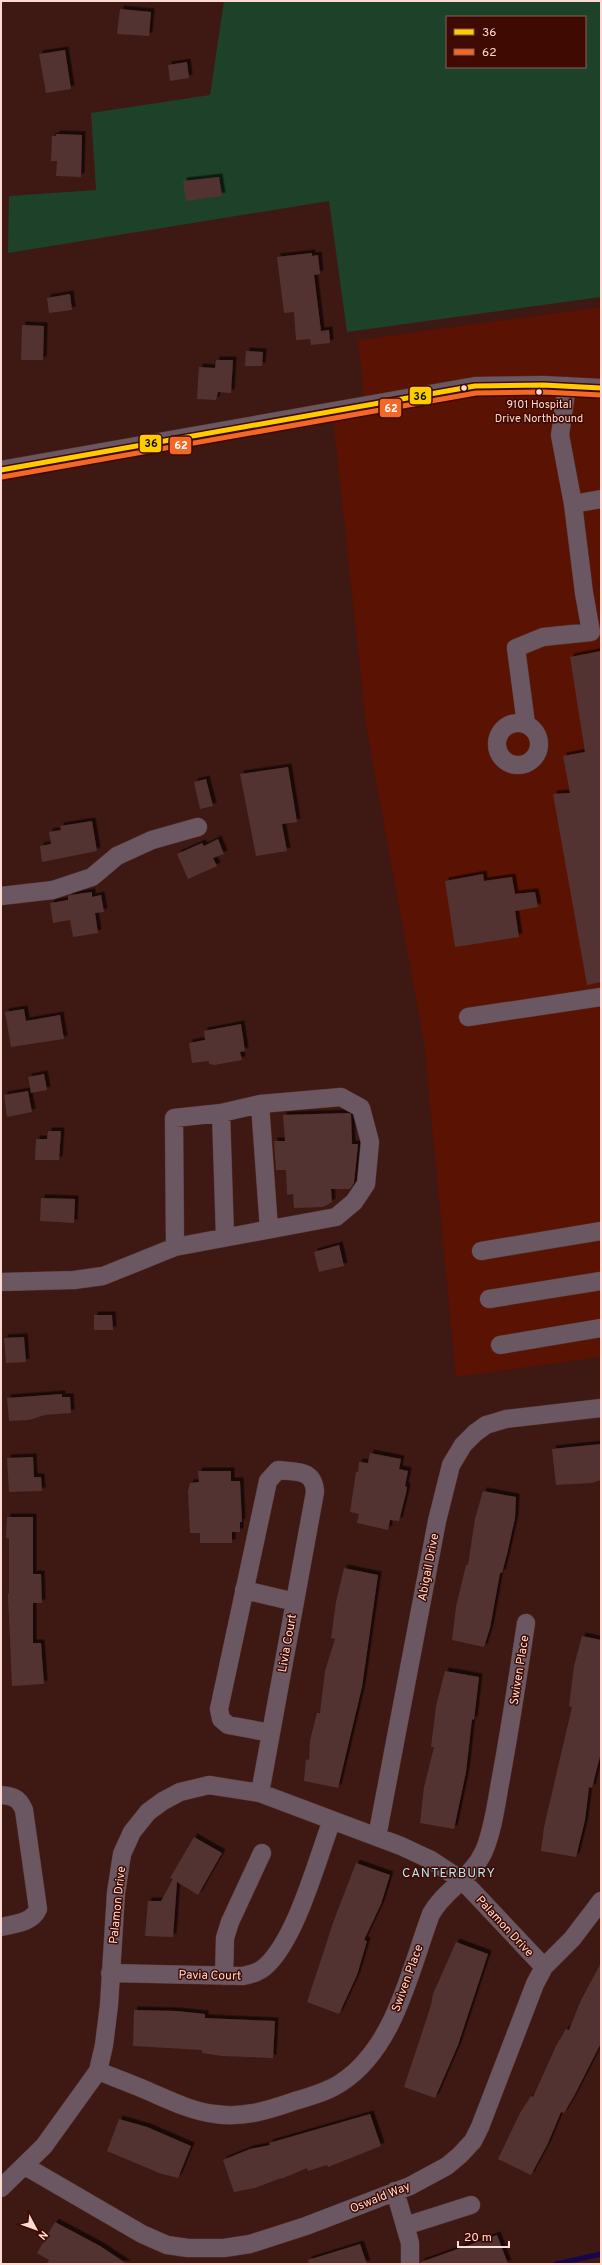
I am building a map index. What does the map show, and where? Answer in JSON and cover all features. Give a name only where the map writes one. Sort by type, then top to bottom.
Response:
[{"type":"street","points":[[1,470],[475,386],[567,386],[601,388]]},
{"type":"street","points":[[526,724],[516,648],[543,637],[591,632],[584,593],[573,504],[560,436],[567,386]]},
{"type":"street","points":[[573,504],[601,499]]},
{"type":"street","points":[[1,896],[53,890],[92,877],[117,856],[152,840],[198,827]]},
{"type":"street","points":[[468,1018],[601,997]]},
{"type":"street","points":[[1,1282],[74,1280],[103,1276],[175,1247],[336,1216],[354,1202],[366,1184],[370,1142],[361,1108],[341,1097],[260,1104],[221,1113],[174,1118],[175,1247]]},
{"type":"street","points":[[260,1104],[269,1228]]},
{"type":"street","points":[[221,1113],[225,1237]]},
{"type":"street","points":[[481,1251],[600,1236]]},
{"type":"street","points":[[488,1299],[601,1281]]},
{"type":"street","points":[[500,1345],[601,1328]]},
{"type":"street","name":"Abigail Drive","points":[[377,1837],[437,1521],[451,1465],[463,1445],[486,1425],[506,1419],[601,1408]]},
{"type":"street","name":"Livia Court","points":[[244,1590],[268,1481],[273,1473],[278,1470],[304,1473],[311,1477],[315,1482],[315,1492],[260,1793]]},
{"type":"street","points":[[271,1733],[228,1725],[221,1719],[219,1709],[244,1590],[295,1602]]},
{"type":"street","name":"Swiven Place","points":[[98,2071],[177,2104],[214,2114],[227,2115],[256,2114],[316,2094],[341,2083],[358,2070],[377,2047],[397,2010],[431,1914],[447,1893],[463,1881],[481,1857],[489,1836],[505,1755],[526,1623]]},
{"type":"street","name":"Palamon Drive","points":[[1,2188],[44,2146],[98,2071],[105,2037],[116,1893],[122,1854],[132,1832],[148,1812],[163,1801],[180,1792],[196,1787],[224,1786],[260,1793],[377,1837],[431,1860],[463,1881],[544,1967]]},
{"type":"street","points":[[1,1795],[15,1797],[21,1803],[24,1810],[38,1909],[35,1916],[28,1920],[1,1927]]},
{"type":"street","name":"Pavia Court","points":[[110,1973],[242,1976],[256,1973],[267,1965],[290,1933],[332,1820]]},
{"type":"street","points":[[224,1976],[224,1950],[228,1928],[262,1853]]},
{"type":"street","name":"Oswald Way","points":[[25,2166],[142,2234],[167,2245],[188,2248],[224,2248],[250,2244],[306,2226],[396,2192],[447,2166],[472,2141],[489,2107],[536,1984],[544,1967],[572,1939],[601,1901]]},
{"type":"street","points":[[396,2192],[410,2243],[410,2264]]},
{"type":"street","points":[[405,2226],[471,2205]]},
{"type":"shaded area","points":[[601,307],[601,1357],[456,1377],[424,1042],[367,732],[332,409],[365,409],[358,340]]},
{"type":"green space","points":[[224,1],[601,1],[601,297],[347,332],[329,201],[8,253],[9,196],[96,190],[91,113],[210,95]]},
{"type":"building","points":[[120,9],[151,12],[149,36],[117,34]]},
{"type":"building","points":[[65,50],[71,89],[46,93],[39,54]]},
{"type":"building","points":[[187,62],[189,78],[170,81],[168,65]]},
{"type":"building","points":[[56,134],[82,135],[81,177],[56,176],[57,161],[51,161],[52,136],[56,136]]},
{"type":"building","points":[[219,177],[222,196],[186,201],[183,181]]},
{"type":"building","points":[[312,253],[312,256],[318,255],[320,274],[314,275],[321,331],[329,330],[330,343],[311,345],[310,339],[296,340],[294,312],[284,313],[277,257]]},
{"type":"building","points":[[70,294],[72,310],[49,313],[47,298]]},
{"type":"building","points":[[22,325],[44,326],[43,360],[21,360]]},
{"type":"building","points":[[246,351],[263,352],[262,366],[245,366]]},
{"type":"building","points":[[216,360],[233,360],[231,393],[218,392],[216,400],[197,399],[199,367],[215,368]]},
{"type":"building","points":[[601,651],[601,982],[587,985],[553,794],[570,793],[563,756],[585,752],[570,657]]},
{"type":"building","points":[[288,767],[297,822],[282,824],[287,851],[256,856],[240,774]]},
{"type":"building","points":[[206,779],[213,806],[200,809],[194,782]]},
{"type":"building","points":[[92,821],[97,851],[42,862],[40,846],[51,844],[49,832],[61,830],[60,826]]},
{"type":"building","points":[[218,839],[224,854],[213,858],[217,866],[188,879],[177,854],[202,843],[204,846]]},
{"type":"building","points":[[483,874],[484,881],[512,877],[515,894],[535,892],[538,907],[515,911],[519,937],[455,947],[445,881]]},
{"type":"building","points":[[92,892],[92,897],[101,895],[104,912],[95,913],[98,933],[73,937],[70,920],[53,923],[50,903],[68,900],[68,896],[70,895]]},
{"type":"building","points":[[24,1009],[26,1021],[60,1015],[64,1039],[11,1047],[5,1012]]},
{"type":"building","points":[[241,1024],[245,1051],[240,1052],[242,1060],[214,1065],[209,1064],[209,1061],[192,1063],[189,1043],[205,1040],[204,1031]]},
{"type":"building","points":[[44,1074],[47,1090],[31,1093],[28,1077]]},
{"type":"building","points":[[28,1091],[32,1112],[7,1117],[4,1095]]},
{"type":"building","points":[[351,1114],[352,1144],[358,1144],[354,1183],[350,1189],[331,1189],[332,1202],[323,1207],[294,1208],[293,1194],[287,1195],[286,1170],[276,1170],[274,1141],[285,1141],[283,1115]]},
{"type":"building","points":[[48,1131],[61,1131],[59,1160],[35,1160],[36,1139],[47,1139]]},
{"type":"building","points":[[41,1198],[75,1199],[74,1223],[40,1221]]},
{"type":"building","points":[[339,1245],[344,1266],[319,1272],[314,1252]]},
{"type":"building","points":[[94,1315],[112,1315],[113,1330],[94,1330]]},
{"type":"building","points":[[24,1337],[26,1362],[6,1363],[4,1338]]},
{"type":"building","points":[[62,1394],[62,1397],[70,1397],[71,1413],[45,1415],[29,1420],[9,1421],[7,1398]]},
{"type":"building","points":[[601,1444],[601,1480],[592,1483],[556,1485],[552,1449]]},
{"type":"building","points":[[370,1453],[401,1459],[399,1469],[408,1471],[405,1486],[407,1487],[406,1493],[399,1521],[390,1520],[388,1530],[357,1523],[359,1514],[350,1512],[359,1462],[368,1463]]},
{"type":"building","points":[[33,1457],[34,1477],[41,1477],[42,1491],[9,1492],[7,1458]]},
{"type":"building","points":[[198,1471],[231,1471],[231,1481],[240,1481],[242,1522],[240,1522],[240,1532],[232,1532],[232,1543],[200,1543],[200,1533],[190,1533],[188,1491],[190,1483],[199,1482]]},
{"type":"building","points":[[483,1491],[516,1497],[515,1518],[502,1573],[500,1573],[490,1628],[484,1647],[452,1640],[456,1607],[466,1565],[468,1565],[475,1519]]},
{"type":"building","points":[[7,1517],[33,1517],[33,1574],[41,1574],[42,1603],[33,1603],[33,1643],[41,1643],[44,1684],[12,1686],[8,1594],[9,1538],[6,1538]]},
{"type":"building","points":[[344,1568],[378,1575],[362,1687],[338,1788],[304,1781],[306,1759],[309,1760],[310,1740],[317,1713],[320,1713],[325,1671],[335,1639],[331,1638],[336,1602]]},
{"type":"building","points":[[582,1636],[601,1640],[601,1752],[592,1788],[589,1787],[585,1820],[576,1857],[541,1851],[544,1827],[572,1707],[569,1706],[574,1666]]},
{"type":"building","points":[[445,1671],[479,1677],[474,1720],[472,1719],[466,1772],[454,1829],[420,1823],[424,1787],[434,1747],[431,1747],[436,1706]]},
{"type":"building","points":[[194,1837],[222,1853],[198,1895],[177,1882],[173,1937],[145,1936],[148,1901],[161,1901],[173,1879],[170,1878]]},
{"type":"building","points":[[356,1863],[390,1875],[381,1904],[364,1940],[367,1941],[357,1975],[339,2014],[307,2002],[334,1920]]},
{"type":"building","points":[[456,1942],[488,1954],[458,2045],[435,2098],[404,2087],[431,2005],[433,1994]]},
{"type":"building","points":[[601,1963],[601,2043],[574,2096],[564,2113],[561,2112],[548,2143],[531,2175],[498,2159],[520,2113],[531,2096],[533,2097],[556,2046],[566,2029],[569,2030],[581,2000]]},
{"type":"building","points":[[134,2010],[176,2011],[205,2014],[205,2018],[275,2021],[273,2058],[222,2056],[202,2053],[202,2050],[133,2046]]},
{"type":"building","points":[[370,2114],[381,2146],[328,2167],[327,2165],[308,2171],[307,2168],[255,2188],[234,2192],[223,2160],[250,2149],[270,2145],[269,2143]]},
{"type":"building","points":[[119,2119],[147,2127],[191,2146],[178,2178],[159,2173],[107,2151]]},
{"type":"building","points":[[55,2222],[100,2246],[127,2264],[47,2264],[49,2260],[37,2253]]},
{"type":"building","points":[[497,2235],[508,2264],[421,2264],[421,2262]]},
{"type":"building","points":[[360,2244],[367,2264],[309,2264],[308,2260]]},
{"type":"waterway","points":[[556,2264],[601,2254]]},
{"type":"transit line","name":"36","points":[[1,470],[475,386],[543,385],[601,388]]},
{"type":"transit line","name":"62","points":[[2,477],[476,393],[543,392],[601,395]]},
{"type":"place","name":"9101 Hospital Drive Northbound","points":[[539,392]]},
{"type":"district","name":"CANTERBURY","points":[[449,1872]]}]
